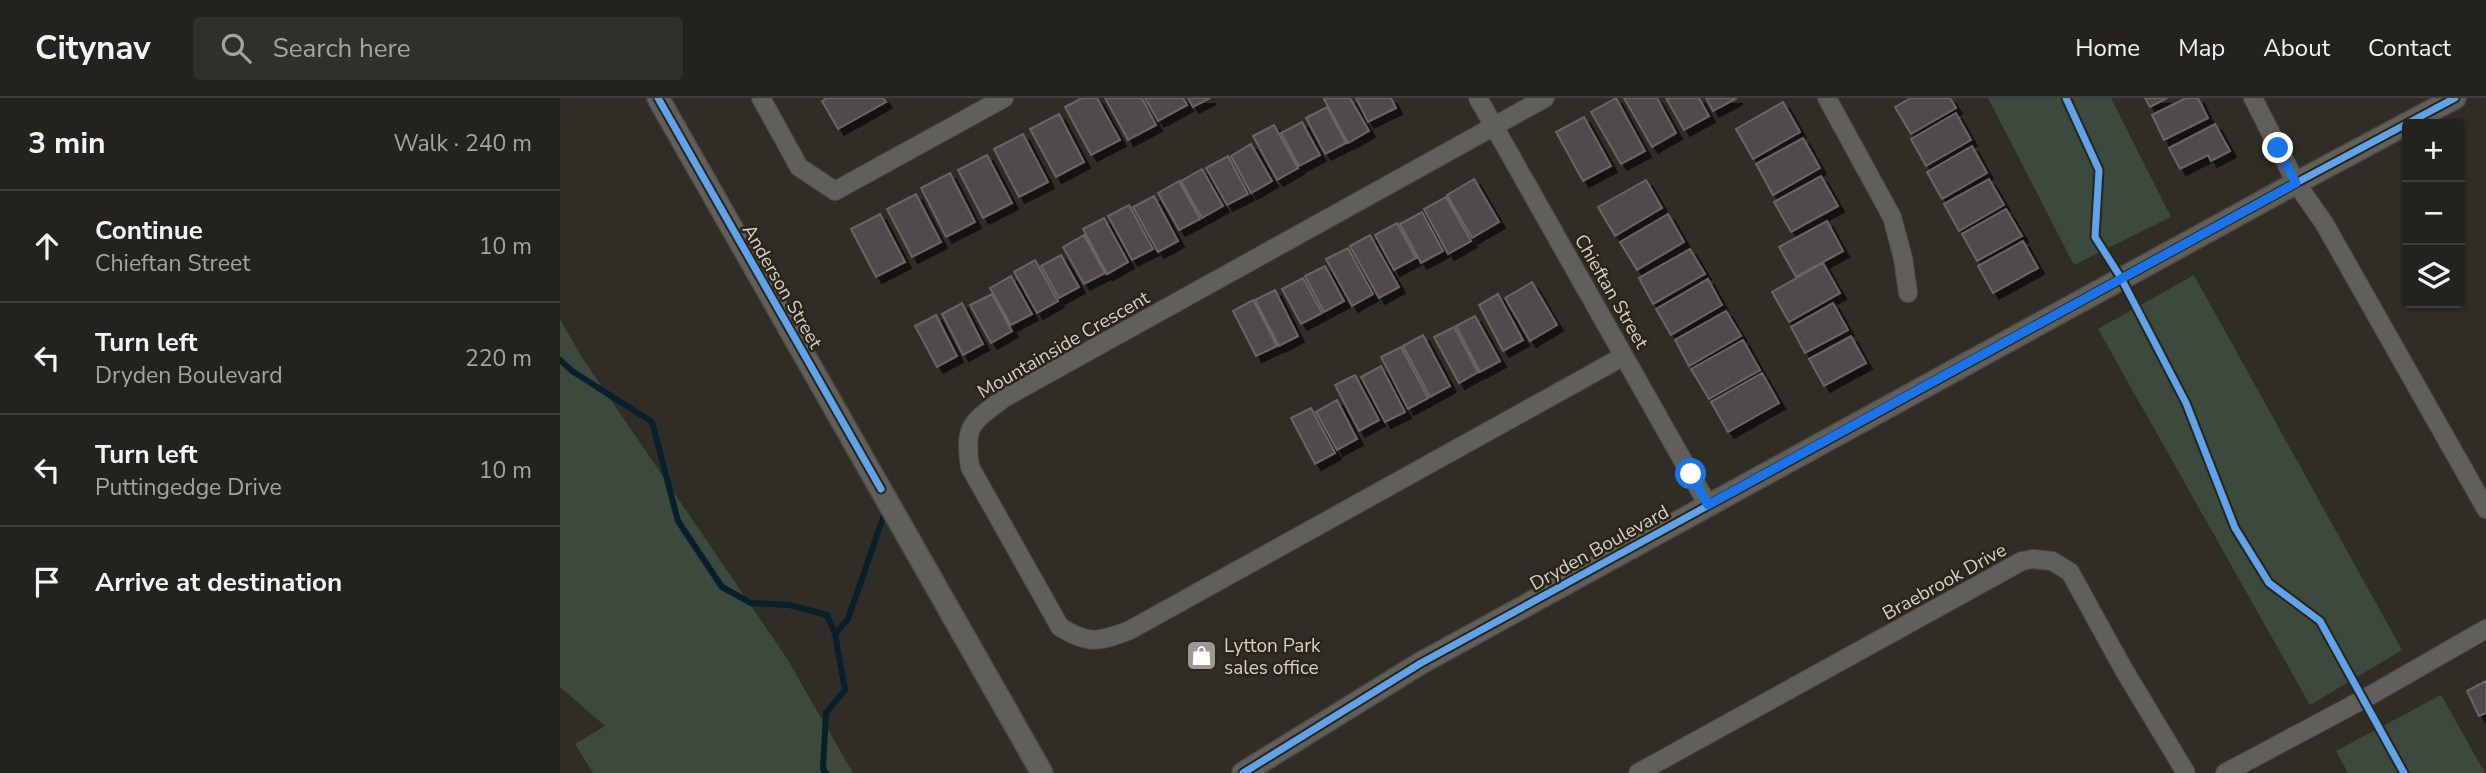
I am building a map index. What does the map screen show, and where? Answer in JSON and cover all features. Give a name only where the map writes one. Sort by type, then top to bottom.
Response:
[{"type":"street","name":"Anderson Street","points":[[658,98],[1042,773]]},
{"type":"street","points":[[761,98],[799,167],[835,191],[1004,98]]},
{"type":"street","name":"Chieftan Street","points":[[1478,98],[1708,505]]},
{"type":"street","name":"Mountainside Crescent","points":[[1545,98],[1003,398],[971,425],[967,444],[970,467],[1060,627],[1079,639],[1104,640],[1130,630],[1624,356]]},
{"type":"street","points":[[1827,98],[1892,217],[1903,258],[1908,293]]},
{"type":"street","points":[[2253,98],[2296,183],[2324,223],[2486,509]]},
{"type":"street","name":"Dryden Boulevard","points":[[1243,773],[1421,663],[2455,98]]},
{"type":"street","name":"Braebrook Drive","points":[[1638,773],[2022,561],[2033,559],[2052,561],[2070,572],[2124,670],[2186,773]]},
{"type":"street","points":[[2225,773],[2364,699],[2486,629]]},
{"type":"green space","points":[[1988,98],[2111,98],[2171,217],[2074,265]]},
{"type":"green space","points":[[2194,275],[2402,650],[2310,705],[2098,329]]},
{"type":"green space","points":[[560,319],[583,359],[786,657],[853,773],[593,773],[575,744],[605,726],[560,687]]},
{"type":"green space","points":[[2441,695],[2485,773],[2348,773],[2336,751]]},
{"type":"building","points":[[827,98],[883,98],[886,102],[838,129],[822,101]]},
{"type":"building","points":[[1082,98],[1097,98],[1120,140],[1091,155],[1065,107]]},
{"type":"building","points":[[1105,98],[1142,98],[1156,125],[1128,140]]},
{"type":"building","points":[[1145,98],[1183,98],[1187,105],[1158,121]]},
{"type":"building","points":[[1188,98],[1210,98],[1193,107]]},
{"type":"building","points":[[1350,98],[1369,131],[1348,143],[1324,99]]},
{"type":"building","points":[[1356,98],[1391,98],[1396,108],[1368,122]]},
{"type":"building","points":[[1616,98],[1645,151],[1621,164],[1591,112]]},
{"type":"building","points":[[1624,98],[1657,98],[1676,133],[1652,147]]},
{"type":"building","points":[[1666,98],[1699,98],[1709,116],[1684,130]]},
{"type":"building","points":[[1706,98],[1737,98],[1713,111]]},
{"type":"building","points":[[1911,98],[1950,98],[1956,108],[1911,134],[1895,107]]},
{"type":"building","points":[[2145,98],[2167,98],[2150,107]]},
{"type":"building","points":[[2186,98],[2198,98],[2208,118],[2164,140],[2152,115]]},
{"type":"building","points":[[1783,102],[1800,132],[1753,159],[1736,129]]},
{"type":"building","points":[[1327,107],[1346,143],[1325,154],[1306,118]]},
{"type":"building","points":[[1956,113],[1971,140],[1926,166],[1911,139]]},
{"type":"building","points":[[1059,114],[1084,162],[1056,177],[1030,129]]},
{"type":"building","points":[[1584,117],[1611,166],[1583,181],[1556,132]]},
{"type":"building","points":[[1302,122],[1320,155],[1299,166],[1281,133]]},
{"type":"building","points":[[2215,124],[2230,151],[2211,161],[2208,155],[2180,169],[2169,148]]},
{"type":"building","points":[[1274,125],[1298,168],[1277,180],[1253,136]]},
{"type":"building","points":[[1023,134],[1048,182],[1019,197],[994,149]]},
{"type":"building","points":[[1803,138],[1820,168],[1773,195],[1756,164]]},
{"type":"building","points":[[1251,144],[1272,181],[1251,193],[1231,156]]},
{"type":"building","points":[[1972,146],[1987,173],[1942,199],[1927,172]]},
{"type":"building","points":[[987,155],[1012,203],[983,218],[958,170]]},
{"type":"building","points":[[1228,156],[1248,194],[1227,205],[1206,168]]},
{"type":"building","points":[[1202,169],[1223,206],[1202,218],[1181,181]]},
{"type":"building","points":[[950,173],[975,222],[946,237],[921,188]]},
{"type":"building","points":[[1821,176],[1838,206],[1791,232],[1774,202]]},
{"type":"building","points":[[1474,179],[1499,222],[1472,238],[1447,195]]},
{"type":"building","points":[[1989,179],[2004,205],[1959,231],[1944,204]]},
{"type":"building","points":[[1646,180],[1662,208],[1615,236],[1598,207]]},
{"type":"building","points":[[1179,181],[1200,219],[1179,230],[1158,193]]},
{"type":"building","points":[[916,194],[941,242],[912,257],[887,209]]},
{"type":"building","points":[[1154,196],[1178,241],[1158,252],[1133,207]]},
{"type":"building","points":[[1446,197],[1471,241],[1448,254],[1424,209]]},
{"type":"building","points":[[1129,205],[1153,249],[1132,260],[1108,216]]},
{"type":"building","points":[[2006,209],[2022,236],[1977,261],[1962,234]]},
{"type":"building","points":[[1422,212],[1443,251],[1421,263],[1400,224]]},
{"type":"building","points":[[880,214],[905,262],[876,277],[851,229]]},
{"type":"building","points":[[1668,214],[1684,242],[1637,270],[1620,242]]},
{"type":"building","points":[[1104,218],[1128,262],[1107,274],[1083,229]]},
{"type":"building","points":[[1827,221],[1843,251],[1796,277],[1779,247]]},
{"type":"building","points":[[1397,223],[1416,258],[1394,270],[1375,235]]},
{"type":"building","points":[[1084,235],[1105,273],[1084,284],[1063,247]]},
{"type":"building","points":[[1370,235],[1399,287],[1379,298],[1350,246]]},
{"type":"building","points":[[2023,241],[2038,268],[1993,293],[1978,266]]},
{"type":"building","points":[[1348,248],[1373,294],[1352,306],[1326,259]]},
{"type":"building","points":[[1690,249],[1705,274],[1653,304],[1639,278]]},
{"type":"building","points":[[1061,255],[1079,287],[1059,298],[1041,266]]},
{"type":"building","points":[[1035,260],[1058,301],[1037,313],[1014,272]]},
{"type":"building","points":[[1823,263],[1840,293],[1789,322],[1772,292]]},
{"type":"building","points":[[1325,266],[1344,301],[1324,312],[1305,276]]},
{"type":"building","points":[[1011,276],[1032,314],[1011,325],[990,288]]},
{"type":"building","points":[[1303,278],[1322,313],[1301,324],[1282,289]]},
{"type":"building","points":[[1708,279],[1722,305],[1671,335],[1656,309]]},
{"type":"building","points":[[1532,282],[1557,325],[1530,341],[1505,298]]},
{"type":"building","points":[[1275,290],[1298,336],[1279,346],[1255,300]]},
{"type":"building","points":[[992,294],[1012,331],[991,343],[970,305]]},
{"type":"building","points":[[1498,294],[1523,340],[1503,351],[1479,305]]},
{"type":"building","points":[[1253,300],[1277,346],[1256,356],[1233,311]]},
{"type":"building","points":[[962,303],[983,344],[963,355],[942,314]]},
{"type":"building","points":[[1833,303],[1848,330],[1805,353],[1791,327]]},
{"type":"building","points":[[1726,311],[1741,336],[1689,366],[1675,340]]},
{"type":"building","points":[[936,315],[957,356],[937,367],[915,326]]},
{"type":"building","points":[[1475,316],[1500,361],[1480,372],[1456,326]]},
{"type":"building","points":[[1454,327],[1478,372],[1459,383],[1434,337]]},
{"type":"building","points":[[1423,335],[1450,386],[1430,397],[1403,346]]},
{"type":"building","points":[[1851,336],[1866,363],[1824,386],[1809,359]]},
{"type":"building","points":[[1743,340],[1760,370],[1709,399],[1691,369]]},
{"type":"building","points":[[1401,347],[1428,398],[1408,409],[1381,357]]},
{"type":"building","points":[[1381,366],[1405,412],[1385,422],[1361,377]]},
{"type":"building","points":[[1762,373],[1779,403],[1728,432],[1711,402]]},
{"type":"building","points":[[1355,375],[1379,420],[1359,431],[1335,385]]},
{"type":"building","points":[[1337,400],[1357,439],[1337,450],[1316,412]]},
{"type":"building","points":[[1311,408],[1335,453],[1315,464],[1291,418]]},
{"type":"building","points":[[2486,681],[2486,713],[2479,716],[2467,691]]},
{"type":"waterway","points":[[560,360],[572,371],[652,422],[678,521],[722,587],[751,603],[789,605],[827,615],[835,634],[845,690],[826,713],[823,769],[826,773]]},
{"type":"waterway","points":[[835,634],[848,619],[885,512]]},
{"type":"cycle path","points":[[658,98],[881,489]]},
{"type":"cycle path","points":[[2066,98],[2099,170],[2095,237],[2121,278],[2186,403],[2235,528],[2269,583],[2320,621],[2404,773]]},
{"type":"cycle path","points":[[1243,773],[1421,663],[2455,98]]},
{"type":"place","name":"Lytton Park sales office","points":[[1201,656]]},
{"type":"route","points":[[1691,474],[1708,505],[2296,183],[2278,148]]}]
